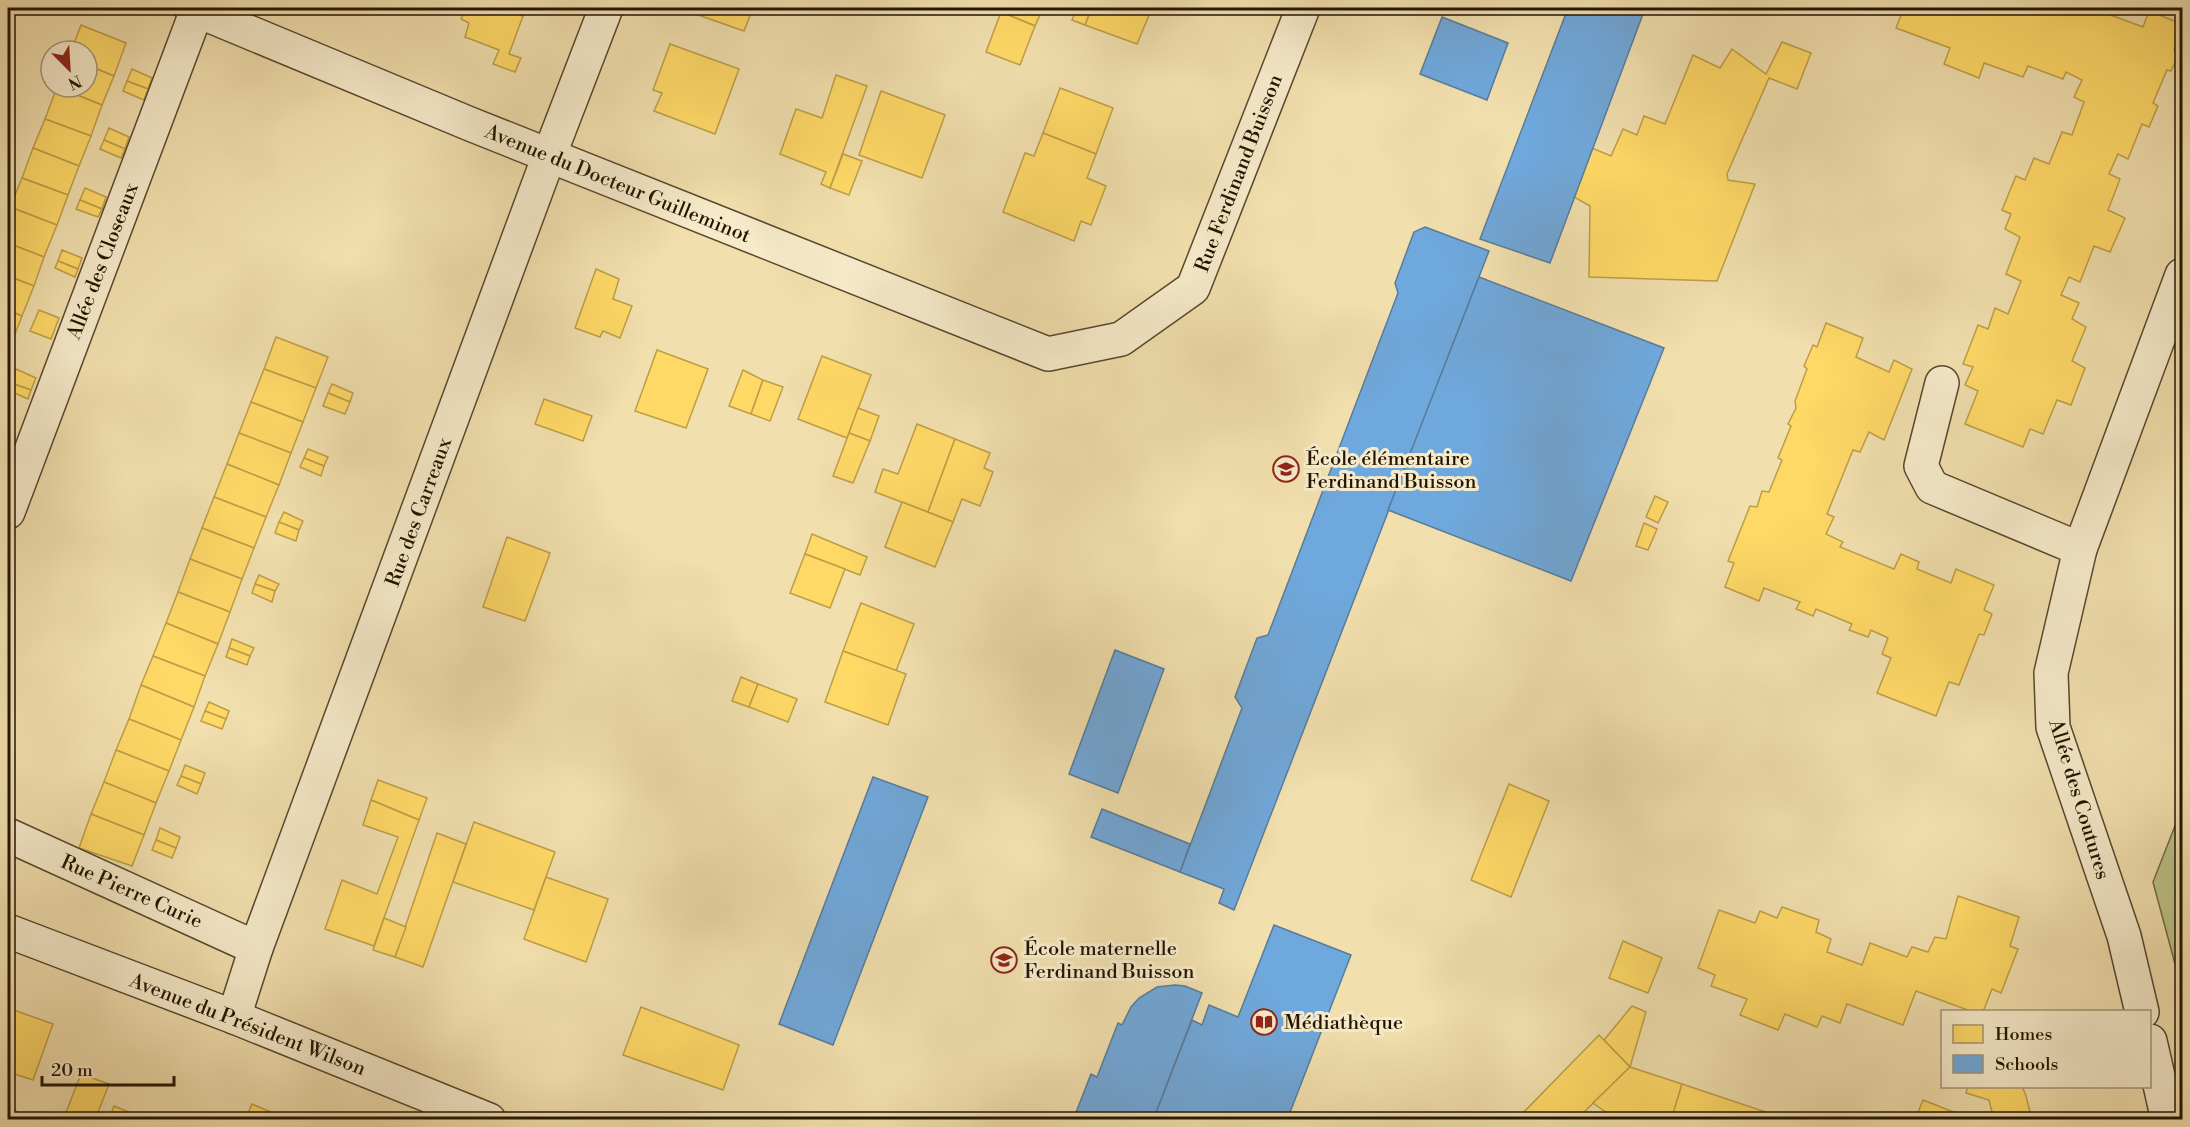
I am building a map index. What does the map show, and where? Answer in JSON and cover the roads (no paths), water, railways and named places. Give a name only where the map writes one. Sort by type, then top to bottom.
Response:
[{"type":"street","name":"Rue des Carreaux","points":[[234,1017],[256,948],[606,8]]},
{"type":"street","name":"Rue Ferdinand Buisson","points":[[1048,354],[1121,339],[1193,288],[1303,8]]},
{"type":"street","name":"Avenue du Docteur Guilleminot","points":[[194,9],[257,20],[549,156],[1048,354]]},
{"type":"street","name":"Allée des Closeaux","points":[[8,512],[194,9]]},
{"type":"street","name":"Allée des Coutures","points":[[2142,1010],[2124,936],[2053,727],[2051,673],[2080,549],[2182,275]]},
{"type":"street","points":[[1942,383],[1921,466],[1932,487],[2080,549]]},
{"type":"street","name":"Rue Pierre Curie","points":[[8,835],[256,948]]},
{"type":"street","name":"Avenue du Président Wilson","points":[[8,931],[234,1017],[489,1119]]},
{"type":"street","points":[[2151,1045],[2168,1119]]},
{"type":"place","name":"École élémentaire Ferdinand Buisson","points":[[1286,469]]},
{"type":"place","name":"École maternelle Ferdinand Buisson","points":[[1004,960]]},
{"type":"place","name":"Médiathèque","points":[[1264,1022]]}]
